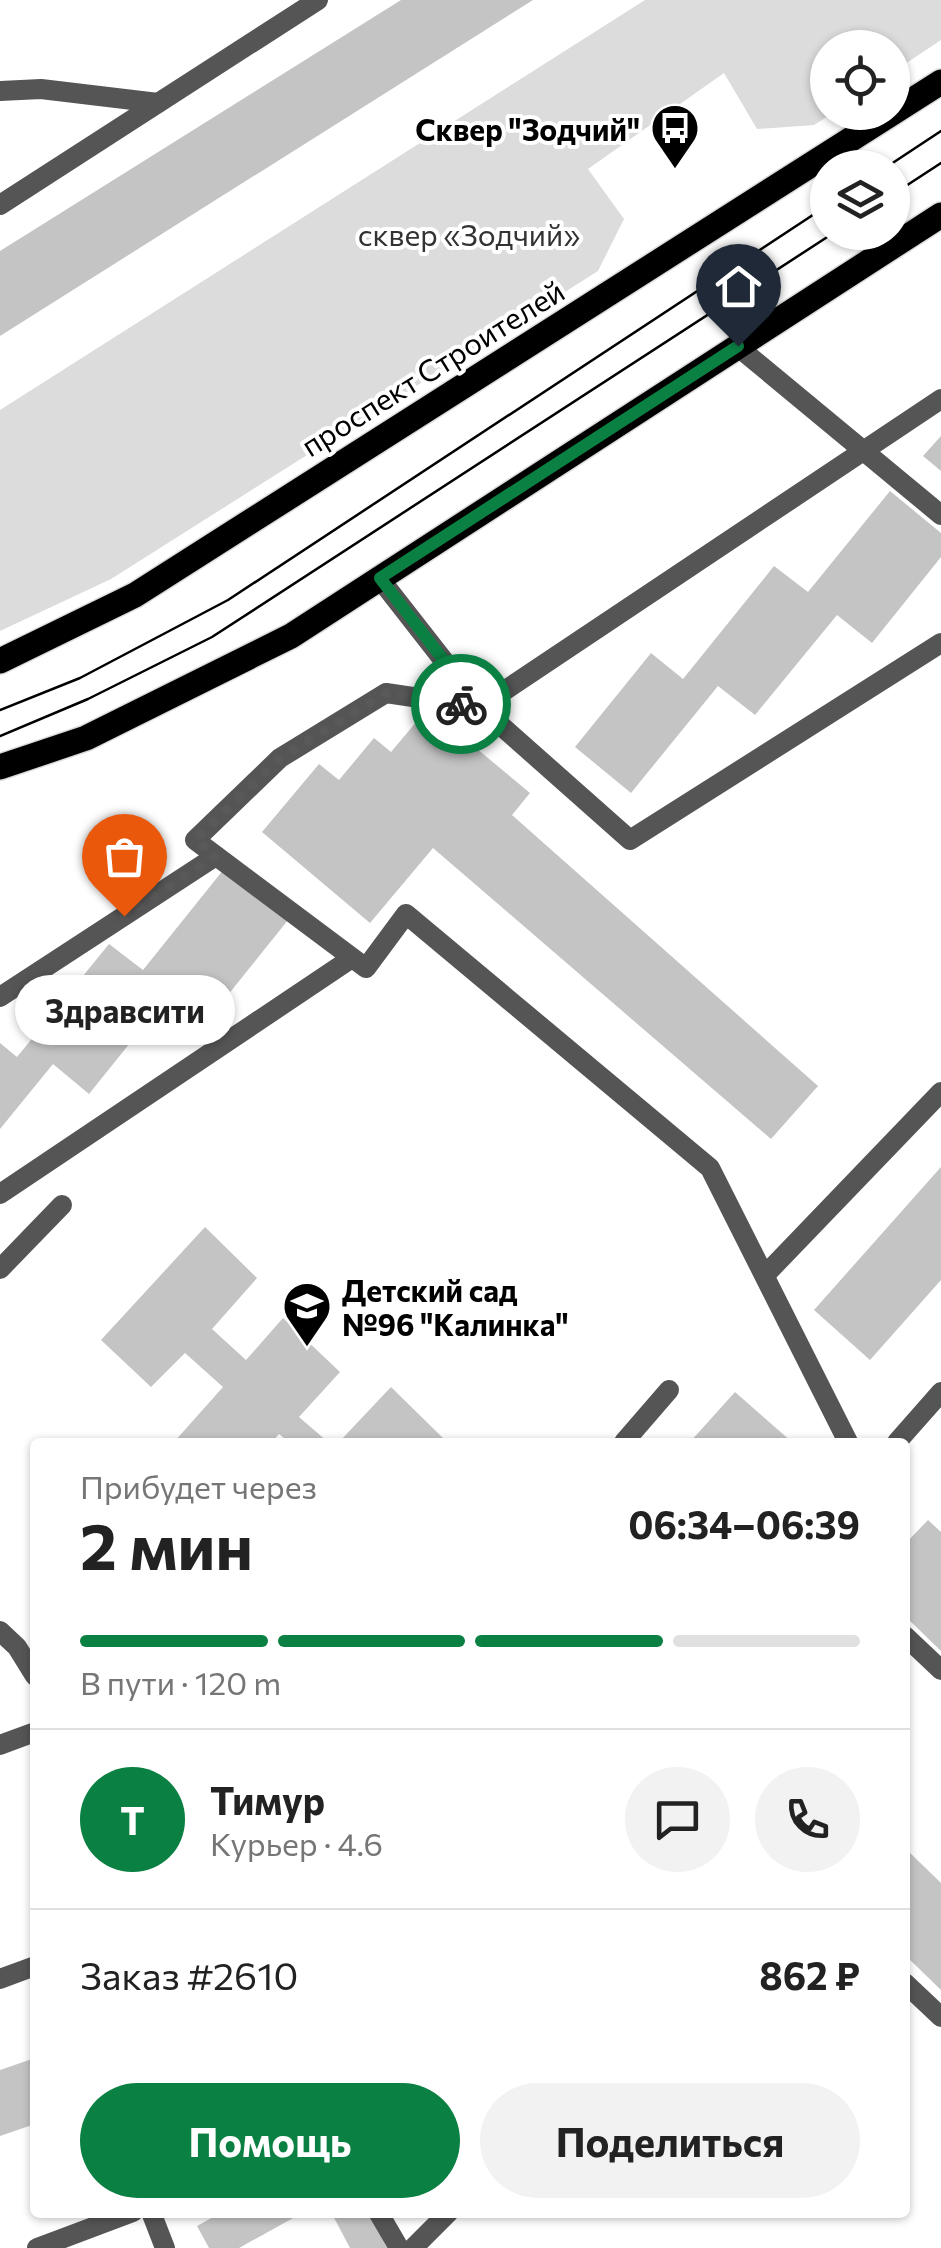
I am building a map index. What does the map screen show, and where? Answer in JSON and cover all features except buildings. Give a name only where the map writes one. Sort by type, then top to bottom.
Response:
[{"type":"main road","name":"проспект Строителей","points":[[0,661],[135,595],[941,82]]},
{"type":"main road","points":[[0,767],[86,738],[291,636],[941,215]]},
{"type":"street","points":[[0,205],[318,0]]},
{"type":"street","points":[[0,91],[40,89],[158,104]]},
{"type":"street","points":[[738,346],[941,515]]},
{"type":"street","points":[[846,1438],[710,1168],[406,914],[366,968],[195,840],[280,758],[386,693],[480,707],[941,400]]},
{"type":"street","points":[[380,578],[480,707],[630,840],[941,643]]},
{"type":"street","points":[[0,998],[216,856]]},
{"type":"street","points":[[0,1194],[352,958]]},
{"type":"street","points":[[765,1276],[941,1092]]},
{"type":"street","points":[[0,1269],[62,1205]]},
{"type":"street","points":[[627,1438],[669,1390]]},
{"type":"street","points":[[901,1438],[941,1392]]},
{"type":"street","points":[[0,1631],[17,1647],[30,1668]]},
{"type":"street","points":[[910,1641],[941,1670]]},
{"type":"street","points":[[0,1745],[30,1734]]},
{"type":"street","points":[[0,1979],[30,1968]]},
{"type":"street","points":[[910,1988],[941,2017]]},
{"type":"street","points":[[38,2248],[116,2218]]},
{"type":"street","points":[[153,2218],[165,2248]]},
{"type":"street","points":[[381,2218],[398,2248]]},
{"type":"street","points":[[414,2248],[443,2218]]},
{"type":"green space","name":"сквер «Зодчий»","points":[[645,0],[941,0],[941,40],[910,61],[910,30],[810,30],[810,125],[757,129],[724,73],[588,169],[624,219],[598,271],[111,579],[0,631],[0,410]]},
{"type":"tram line","points":[[910,151],[941,131]]},
{"type":"tram line","points":[[910,183],[941,163]]},
{"type":"tram line","points":[[0,710],[80,678],[228,600],[810,217]]},
{"type":"tram line","points":[[0,736],[88,699],[212,637],[810,248]]},
{"type":"way so far","points":[[124,916],[216,856],[195,840],[280,758],[386,693],[461,704]]},
{"type":"place","name":"Сквер \"Зодчий\"","points":[[675,170]]},
{"type":"place","name":"Здравсити","points":[[124,916]]},
{"type":"place","name":"Детский сад №96 \"Калинка\"","points":[[307,1348]]},
{"type":"route","points":[[461,704],[480,707],[380,578],[738,346]]}]
